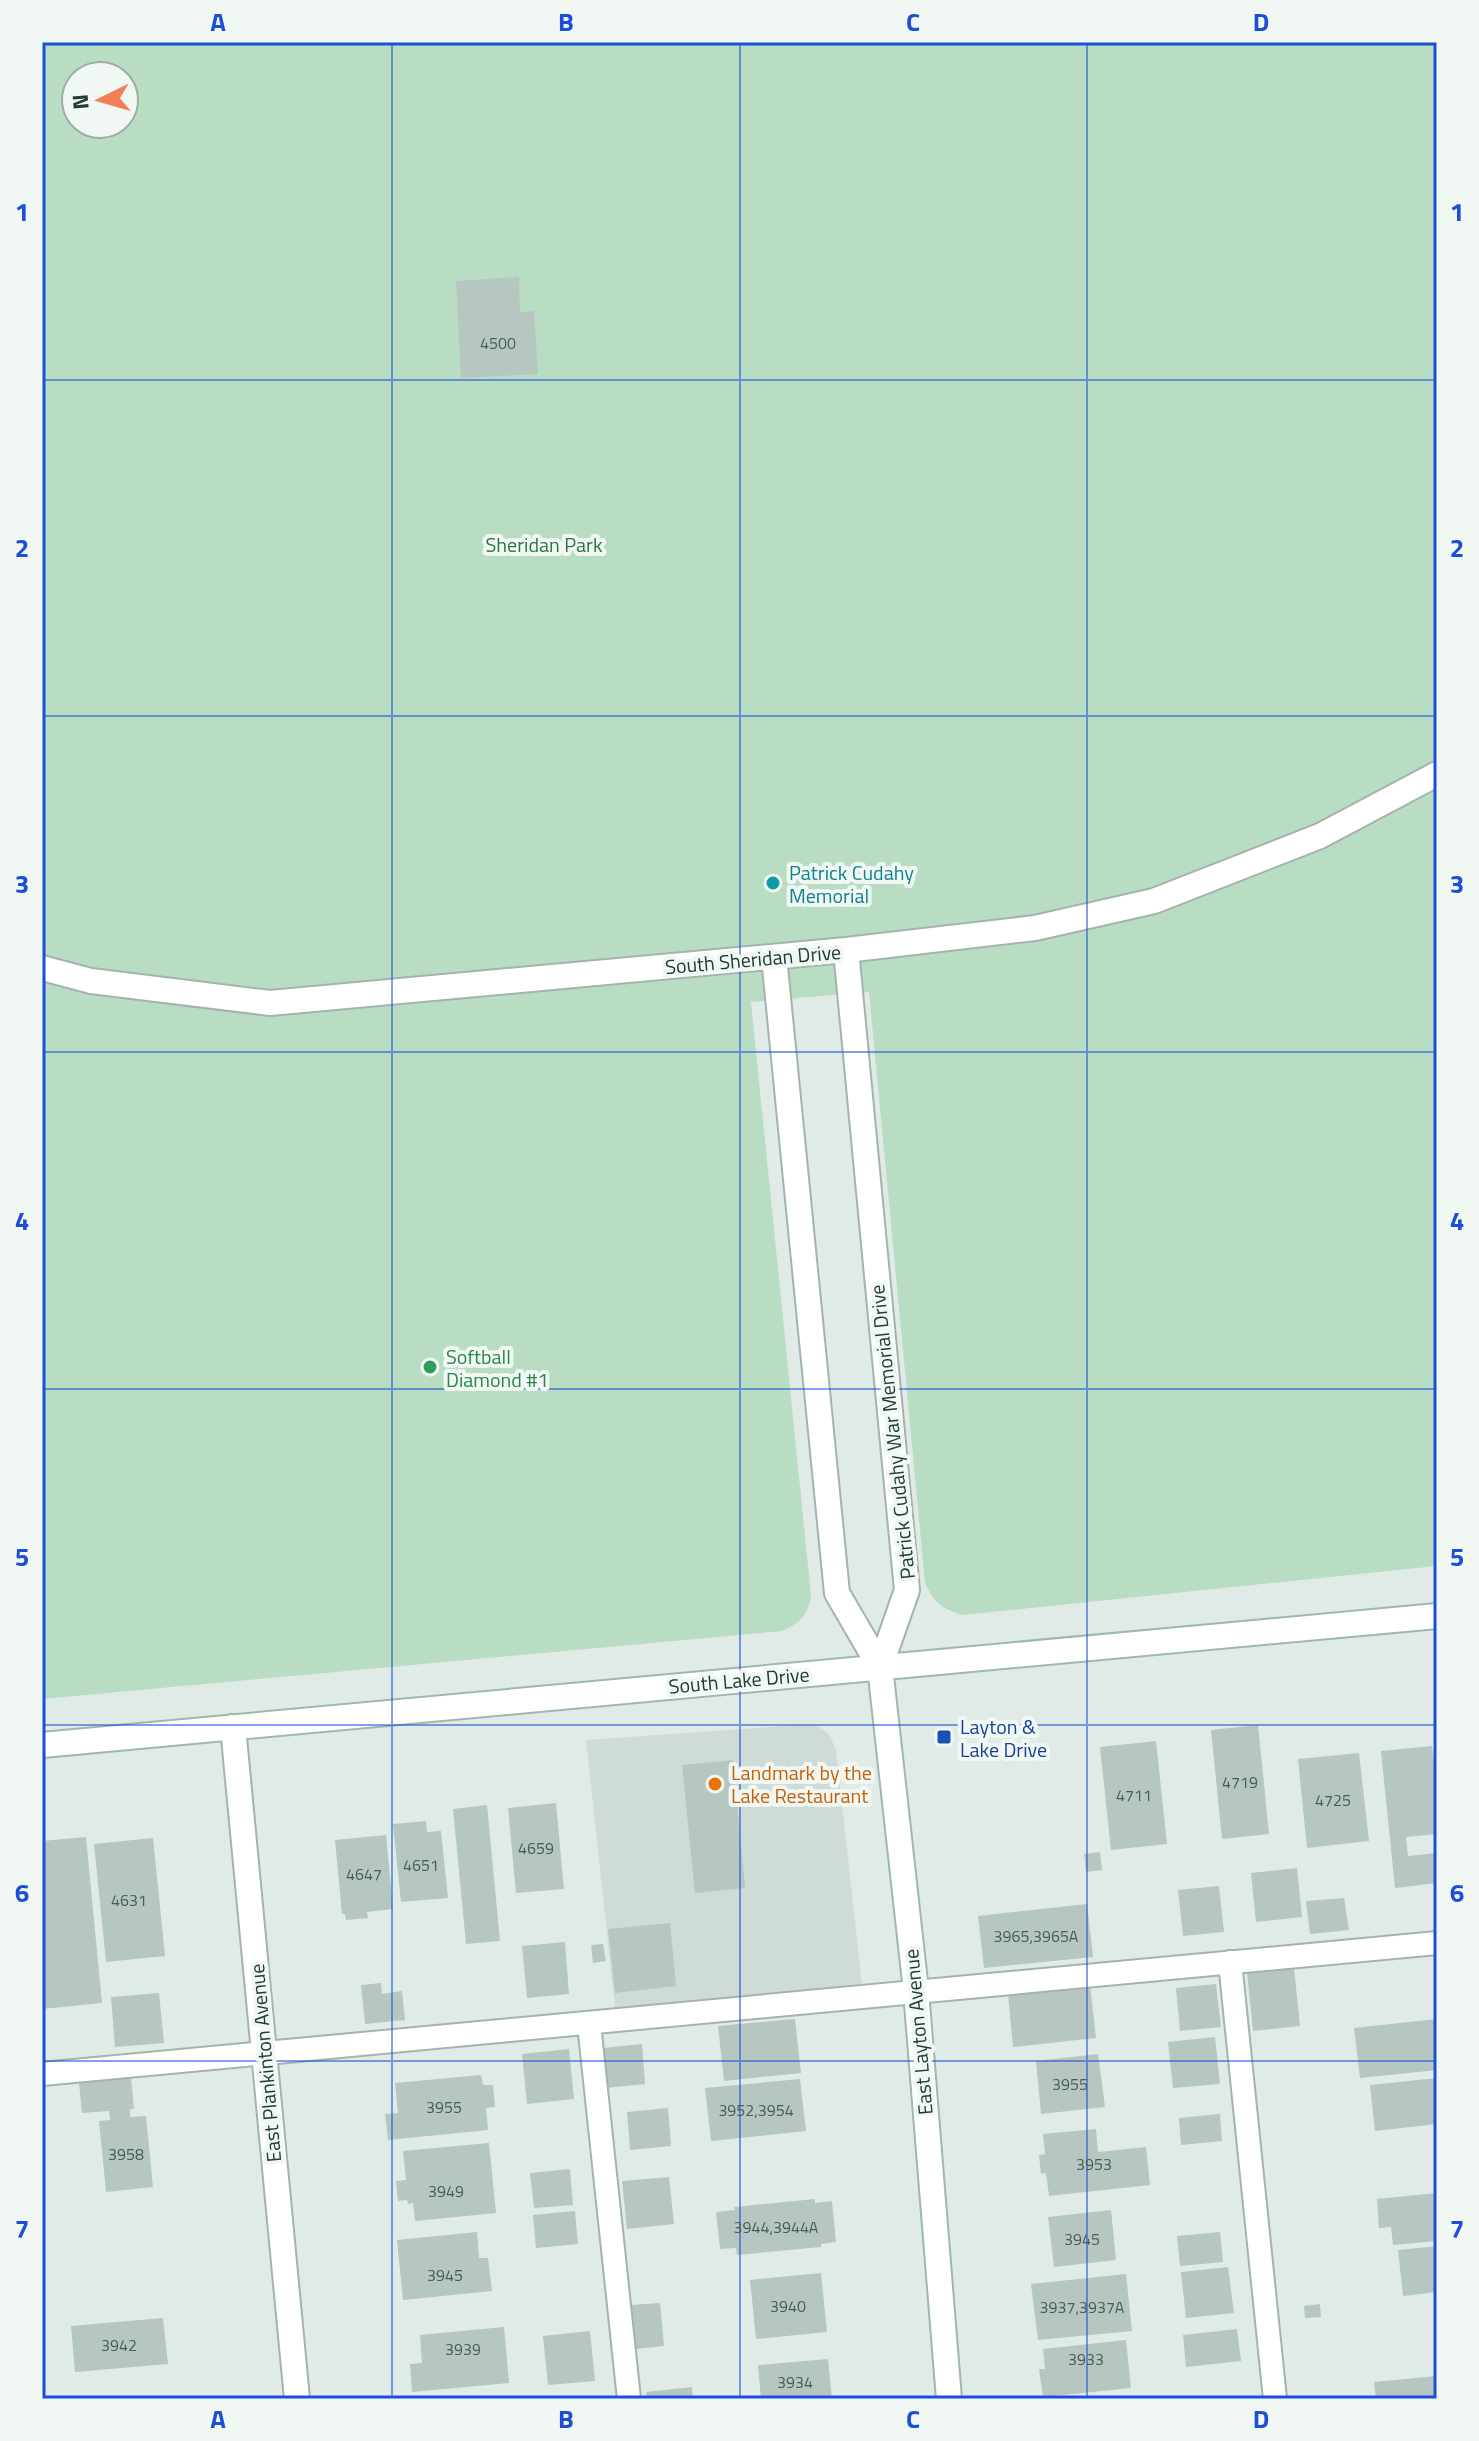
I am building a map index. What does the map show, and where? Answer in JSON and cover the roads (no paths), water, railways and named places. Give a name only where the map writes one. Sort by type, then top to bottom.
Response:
[{"type":"street","name":"South Sheridan Drive","points":[[42,968],[91,981],[270,1003],[846,950],[1035,928],[1154,901],[1320,836],[1437,774]]},
{"type":"street","name":"Patrick Cudahy War Memorial Drive","points":[[846,950],[907,1590],[880,1667]]},
{"type":"street","points":[[774,957],[837,1593],[880,1667]]},
{"type":"street","name":"South Lake Drive","points":[[42,1745],[1437,1616]]},
{"type":"street","name":"East Layton Avenue","points":[[880,1667],[916,1991],[949,2399]]},
{"type":"street","name":"East Plankinton Avenue","points":[[233,1727],[297,2399]]},
{"type":"lane","points":[[42,2074],[1437,1943]]},
{"type":"lane","points":[[1230,1962],[1275,2399]]},
{"type":"lane","points":[[589,2024],[629,2399]]},
{"type":"place","name":"Patrick Cudahy Memorial","points":[[773,883]]},
{"type":"place","name":"Softball Diamond #1","points":[[430,1367]]},
{"type":"place","name":"Layton & Lake Drive","points":[[944,1737]]},
{"type":"place","name":"Landmark by the Lake Restaurant","points":[[715,1784]]},
{"type":"park label","name":"Sheridan Park","points":[[544,544]]}]
